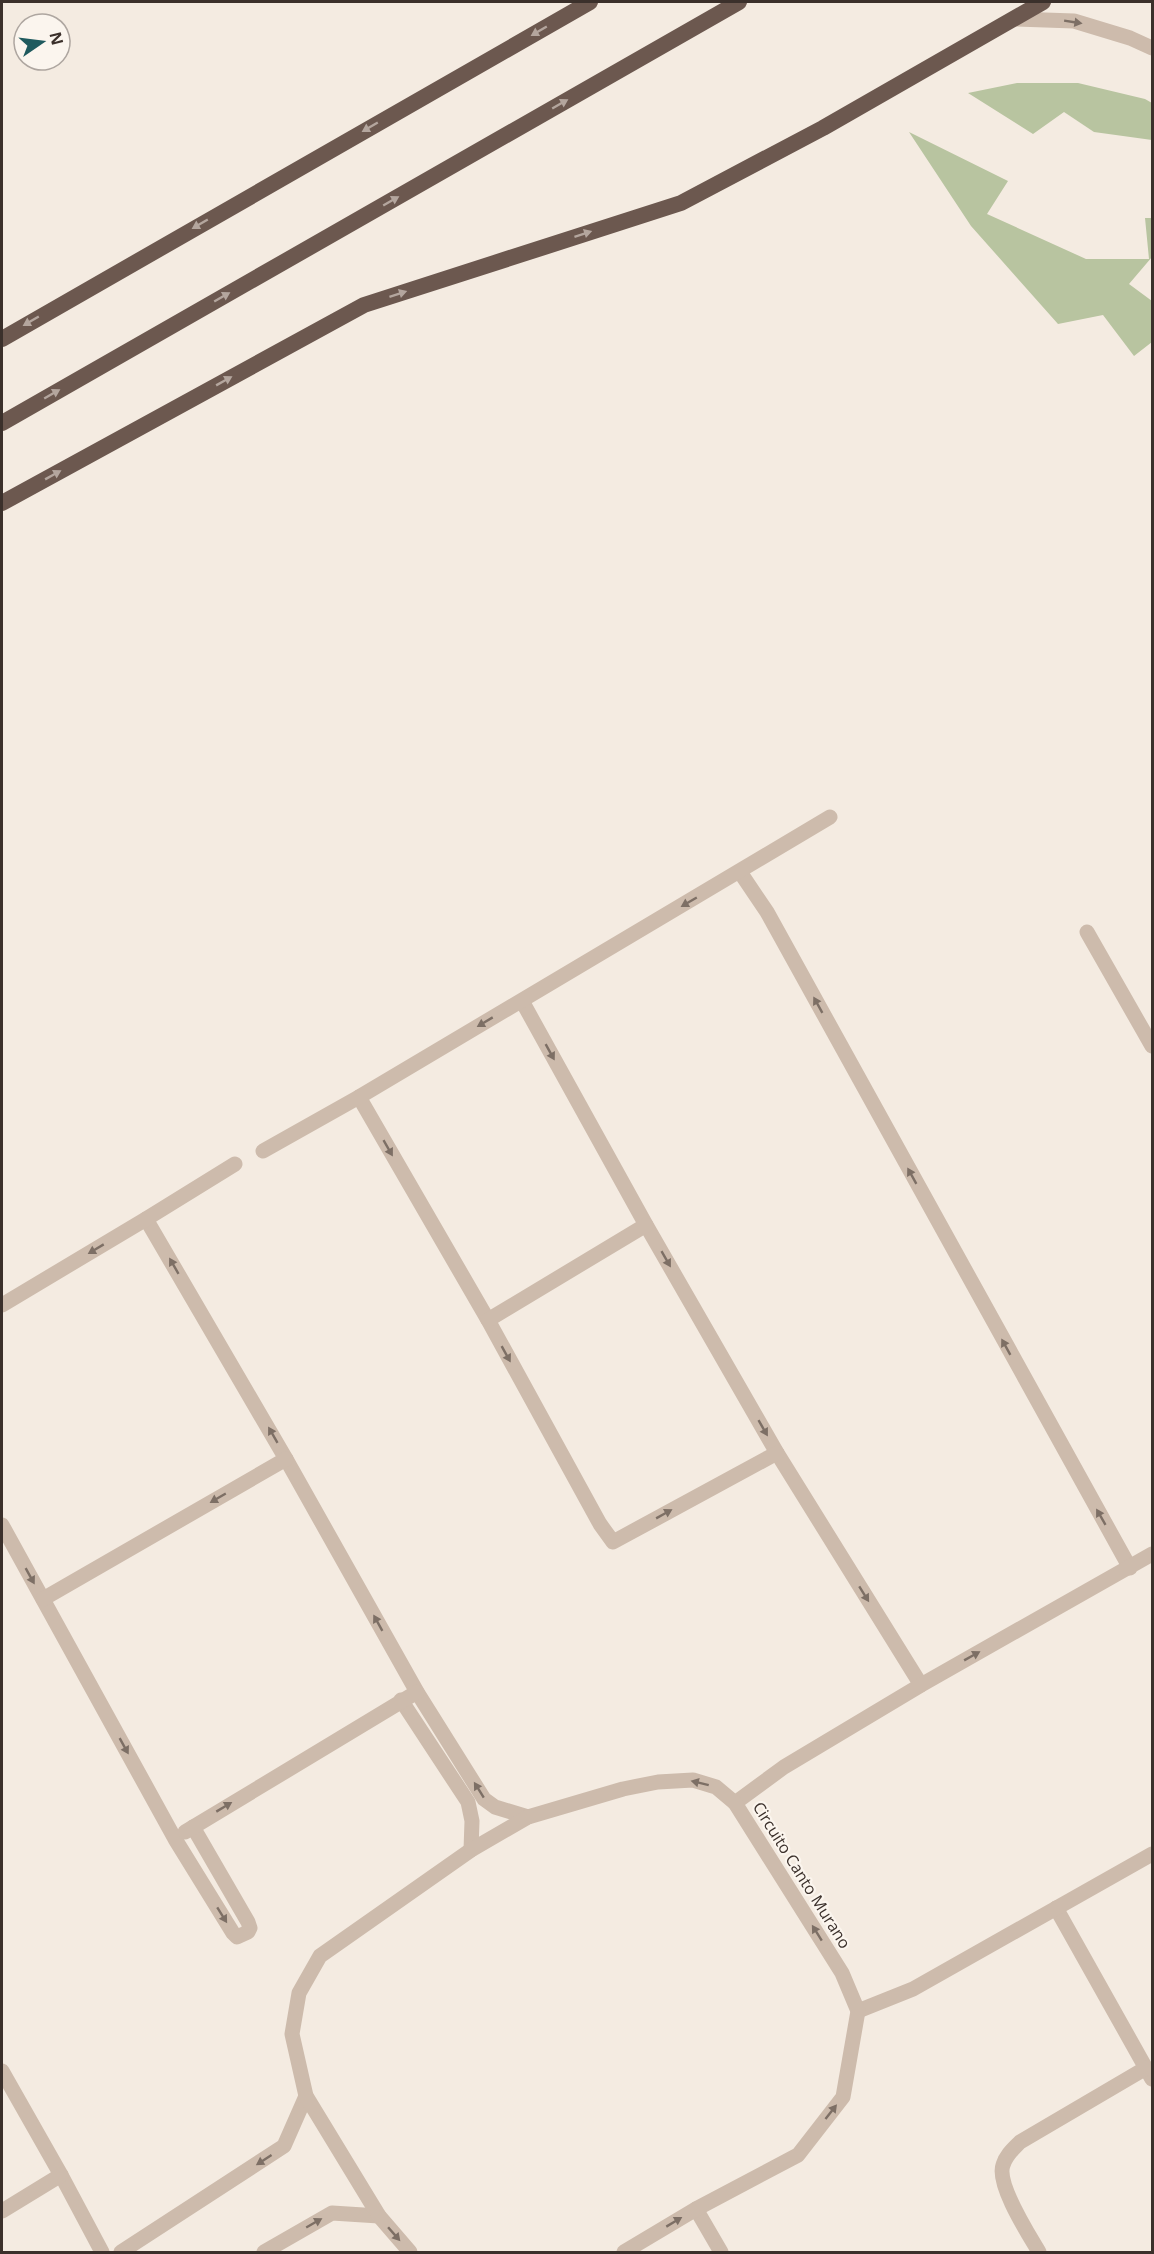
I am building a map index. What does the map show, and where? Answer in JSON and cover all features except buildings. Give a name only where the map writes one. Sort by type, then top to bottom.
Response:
[{"type":"highway","points":[[2,339],[590,2]]},
{"type":"highway","points":[[2,423],[739,2]]},
{"type":"highway","points":[[2,503],[364,305],[681,203],[823,128],[1043,2]]},
{"type":"street","points":[[1015,19],[1074,21],[1130,38],[1152,48]]},
{"type":"street","points":[[263,1151],[522,1001],[830,817]]},
{"type":"street","points":[[740,872],[767,912],[1130,1568]]},
{"type":"street","points":[[1087,932],[1152,1046]]},
{"type":"street","points":[[522,1001],[646,1225],[777,1452],[921,1684]]},
{"type":"street","points":[[359,1097],[488,1320],[600,1524],[613,1542],[777,1452]]},
{"type":"street","points":[[2,1305],[235,1164]]},
{"type":"street","points":[[146,1219],[286,1459],[417,1692],[484,1799],[495,1807],[528,1817]]},
{"type":"street","points":[[488,1320],[646,1225]]},
{"type":"street","points":[[43,1599],[286,1459]]},
{"type":"street","points":[[2,1525],[175,1839],[233,1933],[237,1937],[248,1932],[250,1928],[248,1922],[193,1827]]},
{"type":"street","points":[[735,1803],[784,1767],[921,1684],[1152,1554]]},
{"type":"street","points":[[175,1839],[417,1692]]},
{"type":"street","points":[[402,1700],[468,1802],[472,1821],[471,1850]]},
{"type":"street","name":"Circuito Canto Murano","points":[[410,2253],[378,2216],[306,2096],[292,2034],[298,1993],[320,1956],[471,1850],[528,1817],[624,1789],[658,1782],[693,1780],[716,1787],[735,1803],[842,1973],[858,2011]]},
{"type":"street","points":[[624,2253],[696,2209],[798,2155],[843,2097],[858,2011],[913,1989],[1152,1854]]},
{"type":"street","points":[[1039,2253],[1005,2187],[1002,2167],[1010,2152],[1020,2142],[1149,2073],[1056,1908]]},
{"type":"street","points":[[2,2071],[102,2253]]},
{"type":"street","points":[[121,2253],[284,2146],[306,2096]]},
{"type":"street","points":[[2,2211],[61,2175]]},
{"type":"street","points":[[696,2209],[721,2253]]},
{"type":"street","points":[[264,2253],[332,2213],[378,2216]]},
{"type":"green space","points":[[1017,83],[1078,83],[1145,99],[1152,103],[1152,140],[1094,132],[1064,112],[1033,134],[968,93]]},
{"type":"green space","points":[[909,132],[1008,181],[987,214],[1086,259],[1149,259],[1145,218],[1152,218],[1152,257],[1129,284],[1152,301],[1152,342],[1134,356],[1103,315],[1058,324],[971,226]]}]
